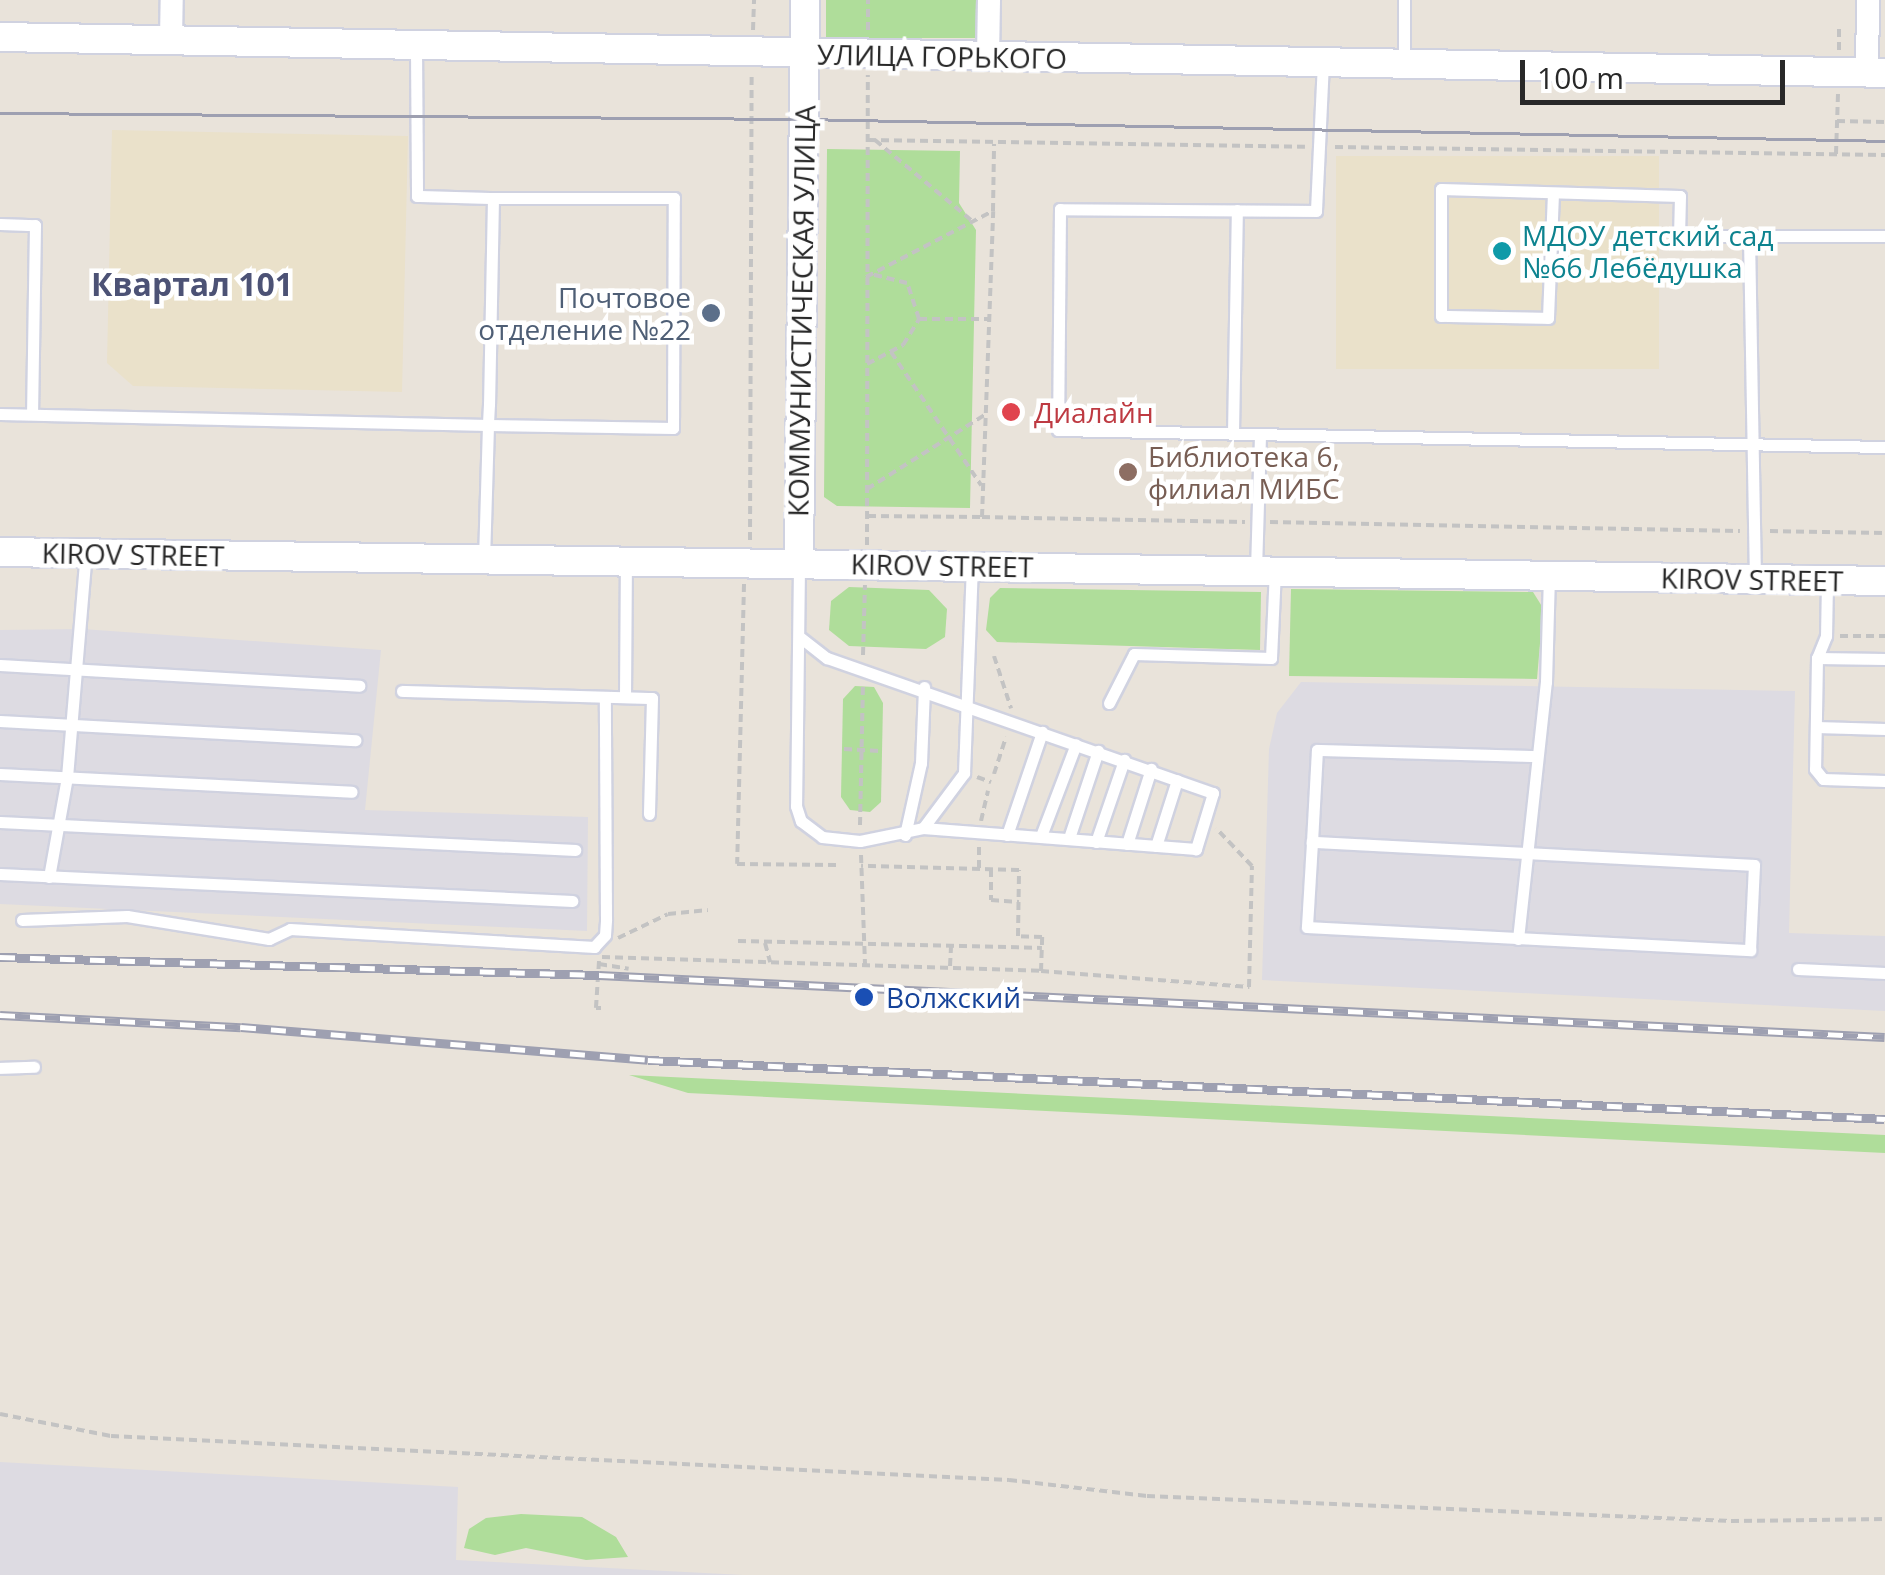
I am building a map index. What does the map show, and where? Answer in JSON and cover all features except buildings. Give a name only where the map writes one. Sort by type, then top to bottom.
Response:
[{"type":"street","points":[[171,39],[172,0]]},
{"type":"street","name":"КОММУНИСТИЧЕСКАЯ УЛИЦА","points":[[798,562],[805,0]]},
{"type":"street","points":[[988,56],[989,0]]},
{"type":"street","points":[[1868,0],[1876,72]]},
{"type":"street","name":"УЛИЦА ГОРЬКОГО","points":[[0,37],[1876,72]]},
{"type":"street","name":"KIROV STREET","points":[[0,552],[1885,581]]},
{"type":"lane","points":[[1404,0],[1404,64]]},
{"type":"lane","points":[[0,414],[673,428],[674,198],[416,196],[416,43]]},
{"type":"lane","points":[[1323,62],[1316,211],[1060,209],[1058,430],[1885,448]]},
{"type":"lane","points":[[1552,193],[1548,318],[1441,316],[1441,189],[1680,196],[1680,236],[1885,236]]},
{"type":"lane","points":[[484,559],[493,198]]},
{"type":"lane","points":[[1234,432],[1237,210]]},
{"type":"lane","points":[[0,224],[36,224],[32,414]]},
{"type":"lane","points":[[1749,236],[1755,579]]},
{"type":"lane","points":[[1109,703],[1134,654],[1270,658],[1258,522],[1260,434]]},
{"type":"lane","points":[[48,876],[67,777],[73,669],[86,553]]},
{"type":"lane","points":[[798,562],[801,638],[796,806],[801,821],[822,837],[860,841],[905,835],[923,828],[1196,849],[1212,793],[968,702],[827,658],[801,638]]},
{"type":"lane","points":[[626,563],[626,698]]},
{"type":"lane","points":[[923,828],[964,773],[972,566]]},
{"type":"lane","points":[[1518,939],[1534,756],[1546,682],[1549,576]]},
{"type":"lane","points":[[1827,581],[1826,636],[1817,658],[1815,769],[1823,780],[1885,781]]},
{"type":"lane","points":[[1817,658],[1885,660]]},
{"type":"lane","points":[[0,665],[358,686]]},
{"type":"lane","points":[[905,835],[922,763],[924,687]]},
{"type":"lane","points":[[402,691],[652,698],[649,814]]},
{"type":"lane","points":[[22,920],[126,916],[269,939],[290,929],[594,946],[605,935],[606,919],[605,698]]},
{"type":"lane","points":[[0,721],[355,740]]},
{"type":"lane","points":[[1816,726],[1885,730]]},
{"type":"lane","points":[[1008,835],[1042,732]]},
{"type":"lane","points":[[1041,836],[1076,744]]},
{"type":"lane","points":[[1312,842],[1754,865],[1750,950],[1307,927],[1317,750],[1534,756]]},
{"type":"lane","points":[[1069,838],[1098,751]]},
{"type":"lane","points":[[1096,842],[1124,760]]},
{"type":"lane","points":[[1127,844],[1151,769]]},
{"type":"lane","points":[[0,774],[352,792]]},
{"type":"lane","points":[[1156,846],[1177,780]]},
{"type":"lane","points":[[0,822],[574,850]]},
{"type":"lane","points":[[0,874],[572,902]]},
{"type":"lane","points":[[1798,969],[1885,973]]},
{"type":"lane","points":[[0,1068],[34,1068]]},
{"type":"path","points":[[754,0],[748,562],[737,864],[837,865]]},
{"type":"path","points":[[865,965],[860,841],[867,516],[868,0]]},
{"type":"path","points":[[1836,154],[1838,121],[1885,122]]},
{"type":"path","points":[[868,140],[1885,155]]},
{"type":"path","points":[[875,140],[973,222]]},
{"type":"path","points":[[982,517],[994,142]]},
{"type":"path","points":[[868,276],[993,212]]},
{"type":"path","points":[[866,364],[891,352],[914,333],[919,319],[907,284],[868,276]]},
{"type":"path","points":[[919,319],[989,318]]},
{"type":"path","points":[[891,352],[983,488]]},
{"type":"path","points":[[867,489],[986,414]]},
{"type":"path","points":[[867,516],[1885,533]]},
{"type":"path","points":[[1826,636],[1885,636]]},
{"type":"path","points":[[844,749],[880,750]]},
{"type":"path","points":[[597,956],[1041,971],[1250,987],[1252,866],[1206,817]]},
{"type":"path","points":[[861,866],[1019,870],[1018,936],[1042,937],[1041,971]]},
{"type":"path","points":[[992,869],[991,900],[1019,902]]},
{"type":"path","points":[[597,956],[628,932],[668,914],[708,910]]},
{"type":"path","points":[[738,941],[1042,948]]},
{"type":"path","points":[[765,942],[770,962]]},
{"type":"path","points":[[950,968],[951,946]]},
{"type":"path","points":[[597,956],[601,1008]]},
{"type":"path","points":[[598,964],[629,969]]},
{"type":"path","points":[[0,1414],[112,1436],[1009,1480],[1146,1496],[1731,1521],[1885,1519]]},
{"type":"shaded area","points":[[112,130],[408,136],[402,392],[133,386],[107,363]]},
{"type":"shaded area","points":[[1336,156],[1659,156],[1659,369],[1336,369]]},
{"type":"shaded area","points":[[82,629],[381,650],[365,810],[588,817],[587,931],[0,904],[0,630]]},
{"type":"shaded area","points":[[1301,682],[1795,691],[1789,933],[1885,936],[1885,1011],[1262,980],[1269,749],[1277,713]]},
{"type":"shaded area","points":[[0,1462],[458,1487],[456,1560],[743,1575],[0,1575]]},
{"type":"green space","points":[[826,0],[981,0],[981,38],[826,38]]},
{"type":"green space","points":[[827,149],[960,151],[959,203],[976,230],[970,508],[837,506],[824,497]]},
{"type":"green space","points":[[849,587],[929,590],[947,609],[945,637],[926,649],[849,646],[829,630],[831,601]]},
{"type":"green space","points":[[1000,588],[1261,592],[1260,650],[997,642],[986,630],[990,598]]},
{"type":"green space","points":[[1291,589],[1533,592],[1543,608],[1537,679],[1289,676]]},
{"type":"green space","points":[[855,686],[874,687],[883,703],[881,802],[870,812],[850,810],[841,797],[843,699]]},
{"type":"green space","points":[[629,1075],[1885,1135],[1885,1153],[688,1093]]},
{"type":"green space","points":[[521,1514],[582,1517],[616,1537],[628,1557],[586,1560],[526,1548],[495,1555],[464,1548],[469,1529],[486,1518]]},
{"type":"tram line","points":[[0,113],[803,119],[1885,141]]},
{"type":"railway","points":[[0,957],[599,975],[1885,1037]]},
{"type":"railway","points":[[0,1015],[241,1027],[648,1060],[1885,1119]]},
{"type":"place","name":"МДОУ детский сад №66 Лебёдушка","points":[[1502,251]]},
{"type":"place","name":"Почтовое отделение №22","points":[[711,313]]},
{"type":"place","name":"Диалайн","points":[[1011,412]]},
{"type":"place","name":"Библиотека 6, филиал МИБС","points":[[1128,472]]},
{"type":"place","name":"Волжский","points":[[864,997]]},
{"type":"district","name":"Квартал 101","points":[[192,284]]}]
